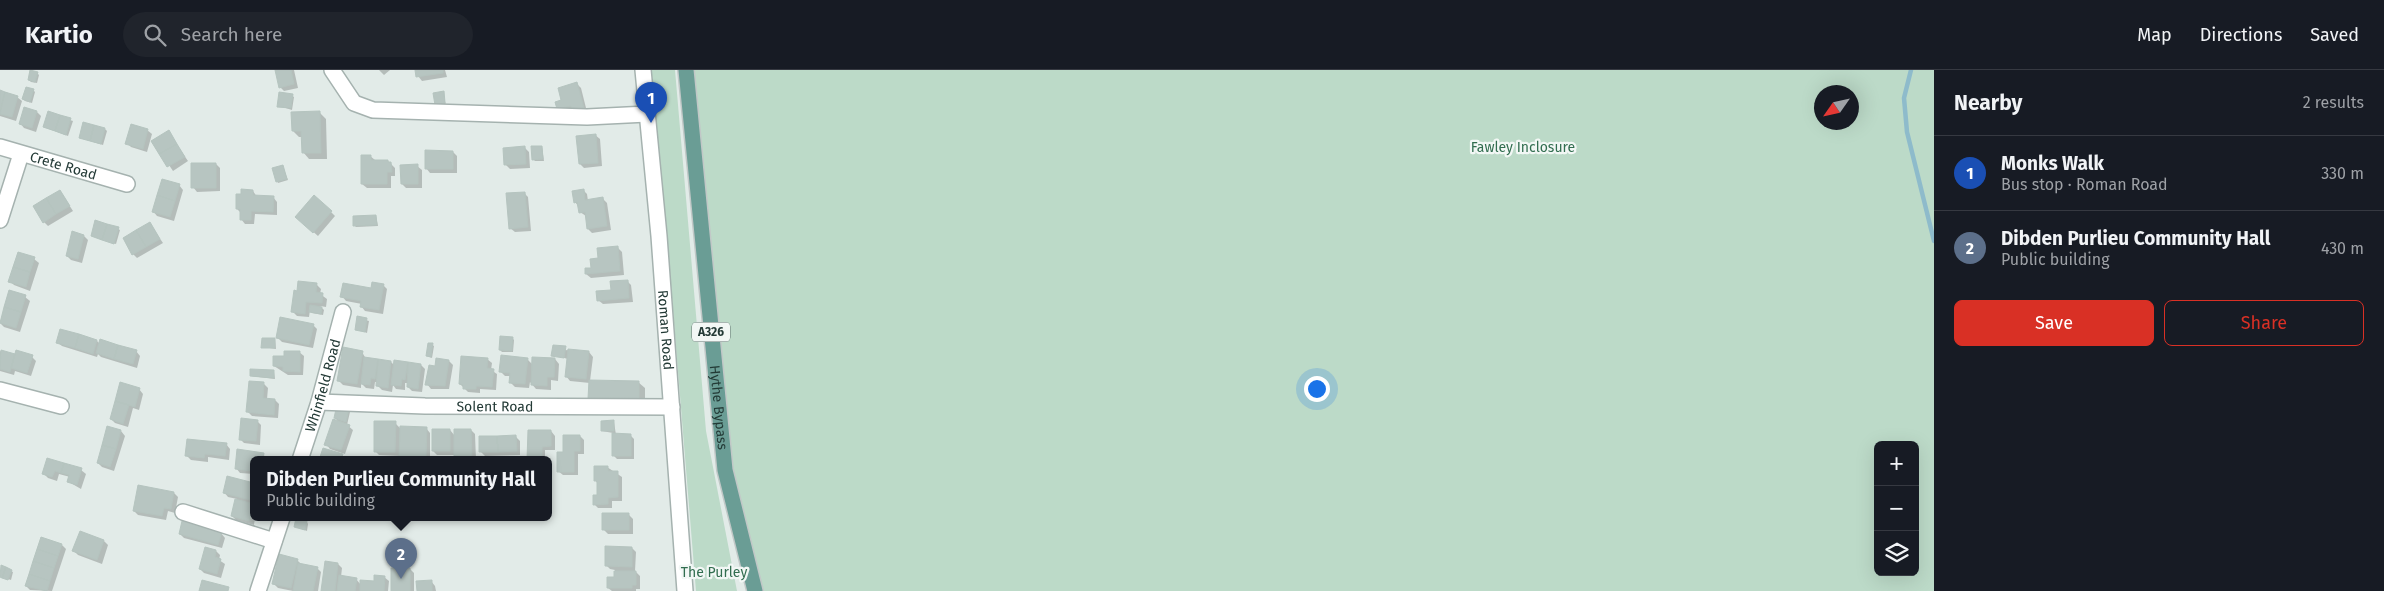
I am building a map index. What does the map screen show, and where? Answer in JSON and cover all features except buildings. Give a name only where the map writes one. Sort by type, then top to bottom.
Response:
[{"type":"main road","name":"Hythe Bypass","points":[[686,70],[725,470],[755,591]]},
{"type":"street","points":[[332,70],[354,103],[373,110],[587,118],[647,114]]},
{"type":"street","name":"Roman Road","points":[[643,70],[672,408],[685,591]]},
{"type":"street","name":"Crete Road","points":[[0,147],[127,184]]},
{"type":"street","points":[[0,220],[22,154]]},
{"type":"street","name":"Whinfield Road","points":[[301,456],[319,402],[343,312]]},
{"type":"street","points":[[0,390],[61,406]]},
{"type":"street","name":"Solent Road","points":[[319,402],[425,406],[672,408]]},
{"type":"street","points":[[183,512],[274,541]]},
{"type":"street","points":[[258,591],[281,521]]},
{"type":"green space","name":"The Purley","points":[[648,70],[675,70],[706,431],[737,591],[696,591],[667,237]]},
{"type":"green space","name":"Fawley Inclosure","points":[[692,70],[1934,70],[1934,591],[763,591],[728,447]]},
{"type":"waterway","points":[[1911,70],[1904,98],[1907,132],[1934,241]]},
{"type":"place","name":"Monks Walk","points":[[651,123]]},
{"type":"place","name":"Dibden Purlieu Community Hall","points":[[401,579]]}]
